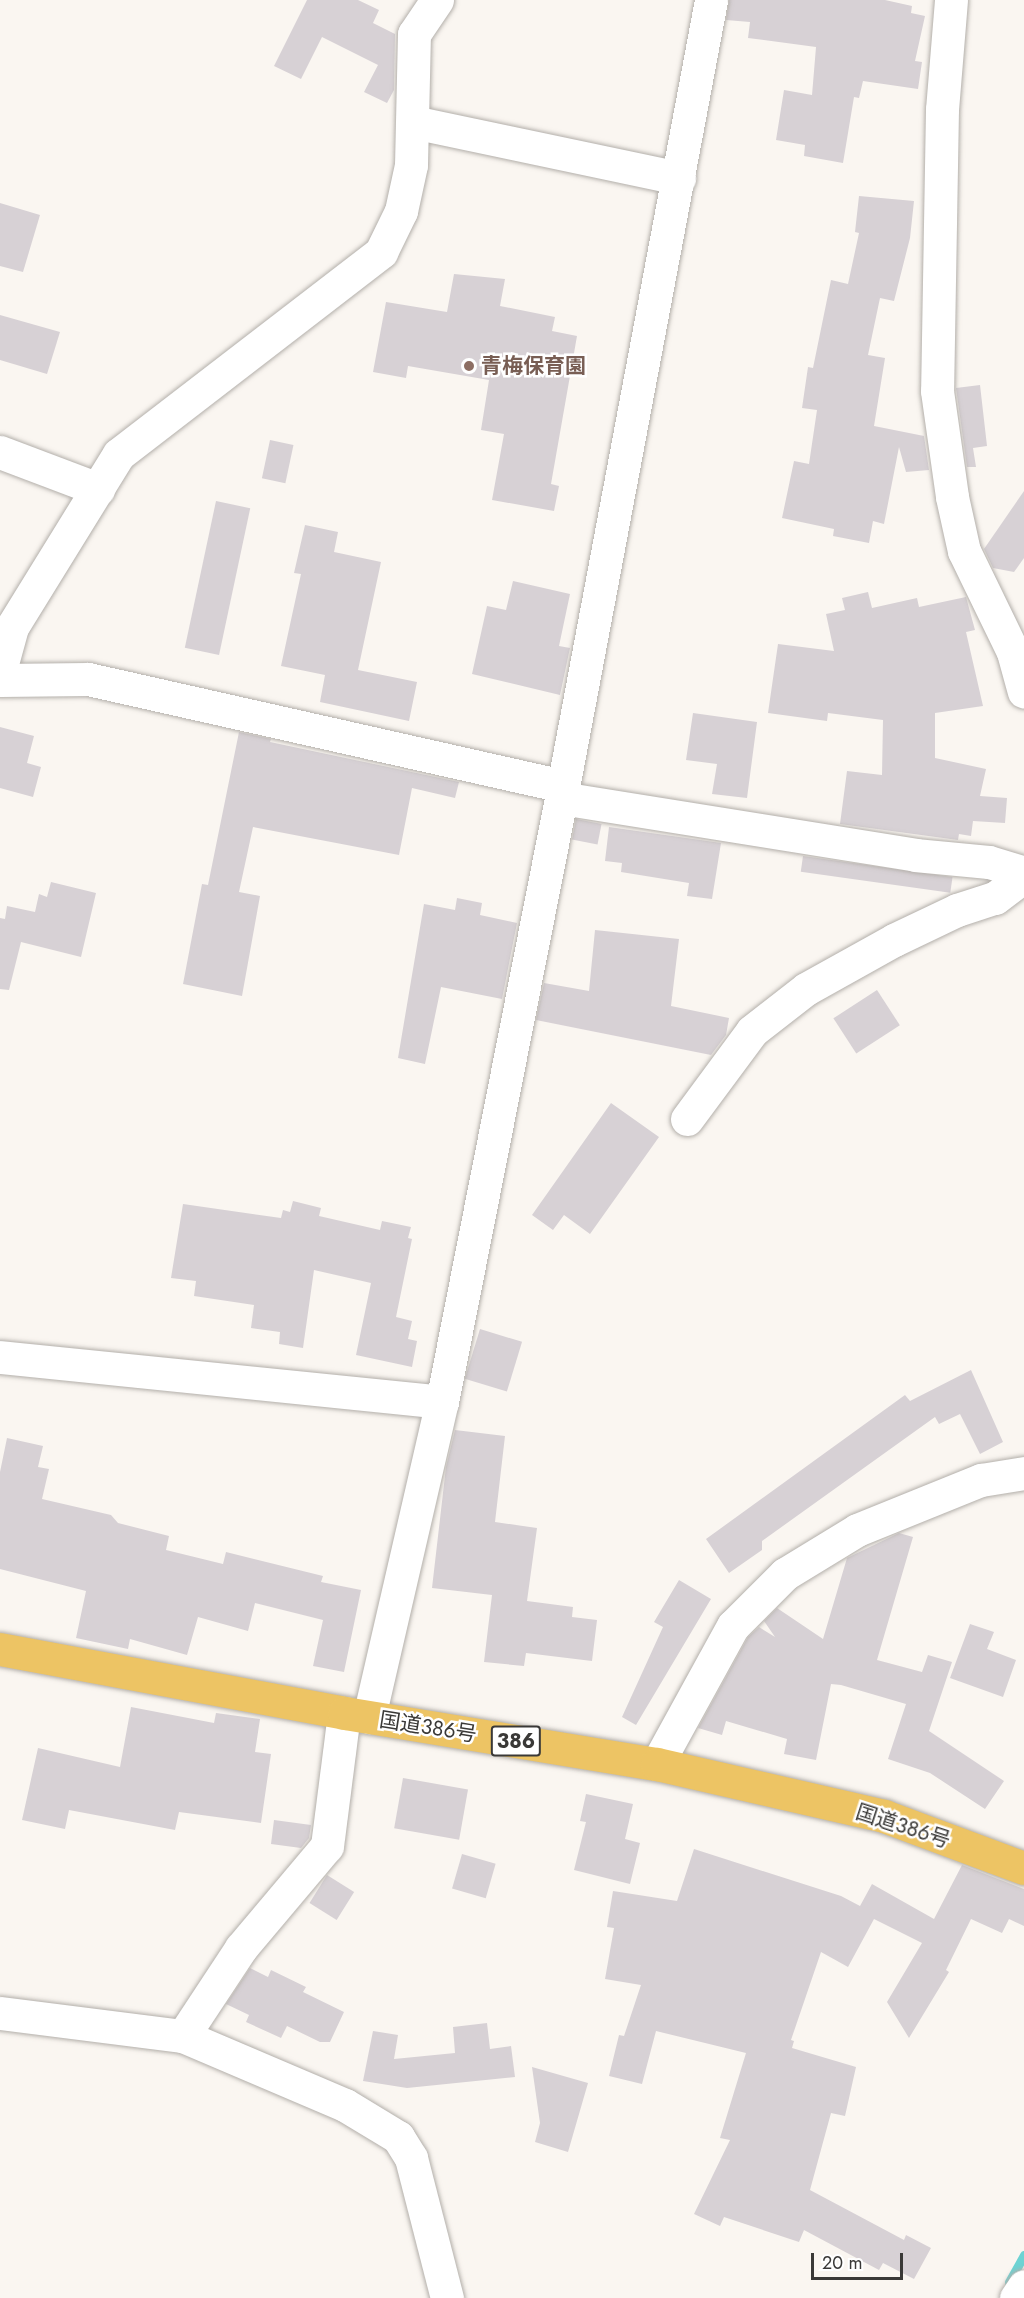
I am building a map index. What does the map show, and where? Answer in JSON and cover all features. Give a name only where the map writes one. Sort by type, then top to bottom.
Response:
[{"type":"highway","name":"国道386号","points":[[0,1649],[356,1715],[657,1764],[884,1816],[1024,1868]]},
{"type":"street","points":[[0,671],[12,627],[119,454],[345,283],[381,252],[401,211],[411,165],[414,34],[437,0]]},
{"type":"street","points":[[183,2036],[241,1948],[327,1846],[356,1715],[441,1402],[562,792],[711,0]]},
{"type":"street","points":[[951,0],[942,109],[937,391],[952,497],[964,551],[1013,652],[1024,692]]},
{"type":"street","points":[[413,122],[679,178]]},
{"type":"street","points":[[0,452],[98,489]]},
{"type":"street","points":[[0,680],[88,679],[562,792],[915,855],[989,862],[1024,874]]},
{"type":"street","points":[[687,1119],[752,1031],[807,989],[894,940],[957,910],[994,898],[1024,874]]},
{"type":"street","points":[[0,1357],[441,1402]]},
{"type":"street","points":[[657,1764],[733,1626],[785,1574],[857,1530],[981,1480],[1024,1473]]},
{"type":"street","points":[[0,2013],[183,2036],[345,2105],[398,2137],[411,2158],[447,2298]]},
{"type":"street","points":[[1016,2298],[1024,2286]]},
{"type":"building","points":[[307,0],[358,0],[379,10],[373,23],[395,34],[394,90],[387,103],[364,92],[378,65],[322,37],[301,79],[274,66]]},
{"type":"building","points":[[729,0],[885,0],[912,6],[911,13],[925,16],[915,61],[922,62],[918,89],[863,81],[859,98],[854,97],[843,163],[804,156],[805,145],[776,140],[784,90],[812,95],[816,47],[748,38],[750,22],[726,20]]},
{"type":"building","points":[[859,196],[914,201],[910,238],[894,301],[880,298],[868,355],[885,358],[874,426],[924,436],[929,470],[906,472],[899,447],[884,524],[873,521],[869,543],[833,536],[834,529],[782,518],[794,461],[809,464],[817,410],[802,408],[808,367],[813,368],[831,280],[848,284],[859,233],[855,232]]},
{"type":"building","points":[[0,203],[40,215],[23,272],[0,266]]},
{"type":"building","points":[[454,274],[505,279],[500,306],[555,317],[552,331],[577,336],[551,484],[559,486],[554,511],[492,500],[504,434],[481,430],[489,380],[408,366],[406,378],[373,372],[386,302],[447,312]]},
{"type":"building","points":[[0,315],[60,332],[47,374],[0,360]]},
{"type":"building","points":[[980,385],[987,446],[973,448],[976,467],[967,467],[956,388]]},
{"type":"building","points":[[270,440],[293,445],[285,483],[262,478]]},
{"type":"building","points":[[1024,491],[1024,558],[1014,572],[993,568],[984,549]]},
{"type":"building","points":[[216,501],[250,508],[219,655],[185,648]]},
{"type":"building","points":[[305,525],[338,532],[334,552],[381,562],[358,670],[417,682],[409,721],[320,702],[325,675],[281,666],[301,574],[294,573]]},
{"type":"building","points":[[513,581],[570,594],[559,646],[570,648],[560,695],[472,674],[487,606],[506,610]]},
{"type":"building","points":[[868,592],[872,608],[917,598],[919,607],[966,597],[975,630],[966,632],[983,706],[935,713],[935,758],[986,769],[980,796],[1007,798],[1005,823],[973,821],[971,836],[959,834],[958,840],[840,824],[847,771],[882,775],[883,720],[828,713],[827,721],[768,713],[778,644],[834,651],[826,614],[845,610],[842,598]]},
{"type":"building","points":[[693,713],[757,722],[747,798],[712,794],[717,764],[686,760]]},
{"type":"building","points":[[0,727],[34,736],[27,763],[41,767],[33,797],[0,788]]},
{"type":"building","points":[[239,732],[271,739],[270,742],[459,782],[455,798],[412,788],[399,855],[253,827],[239,892],[260,896],[242,996],[183,984],[202,884],[208,885]]},
{"type":"building","points":[[576,819],[602,824],[598,845],[572,840]]},
{"type":"building","points":[[609,827],[721,843],[712,899],[687,896],[689,883],[621,872],[622,863],[605,861]]},
{"type":"building","points":[[803,856],[953,877],[950,893],[801,872]]},
{"type":"building","points":[[51,882],[96,893],[81,957],[21,942],[9,990],[0,989],[0,918],[5,919],[7,906],[35,912],[39,894],[47,897]]},
{"type":"building","points":[[457,898],[482,903],[480,915],[517,923],[502,999],[441,987],[425,1064],[398,1058],[424,904],[455,910]]},
{"type":"building","points":[[595,930],[679,939],[671,1006],[729,1018],[726,1035],[711,1055],[536,1020],[544,983],[589,991]]},
{"type":"building","points":[[877,990],[900,1025],[856,1054],[833,1018]]},
{"type":"building","points":[[611,1103],[659,1137],[590,1234],[564,1215],[553,1230],[532,1215]]},
{"type":"building","points":[[293,1201],[321,1208],[319,1216],[380,1230],[382,1221],[411,1227],[408,1238],[412,1239],[396,1317],[412,1321],[408,1339],[417,1341],[412,1367],[356,1355],[371,1283],[314,1270],[303,1348],[279,1344],[280,1332],[251,1328],[254,1305],[194,1296],[196,1281],[171,1278],[183,1204],[281,1218],[283,1210],[290,1212]]},
{"type":"building","points":[[480,1329],[522,1342],[507,1392],[465,1379]]},
{"type":"building","points":[[971,1370],[1003,1442],[980,1454],[960,1414],[939,1424],[935,1417],[762,1541],[762,1550],[729,1573],[706,1539],[905,1395],[910,1401]]},
{"type":"building","points":[[455,1430],[505,1436],[495,1522],[537,1528],[527,1601],[573,1607],[572,1617],[597,1620],[592,1661],[526,1653],[524,1666],[484,1662],[492,1595],[432,1588],[446,1467]]},
{"type":"building","points":[[7,1438],[43,1446],[38,1467],[49,1469],[42,1499],[111,1515],[118,1523],[169,1536],[166,1550],[223,1564],[226,1552],[323,1576],[321,1582],[361,1590],[344,1672],[313,1666],[323,1620],[255,1603],[248,1631],[198,1617],[187,1655],[130,1639],[128,1649],[76,1638],[86,1591],[0,1569],[0,1472]]},
{"type":"building","points":[[899,1533],[913,1537],[877,1660],[922,1672],[928,1655],[952,1662],[929,1731],[1004,1781],[985,1809],[930,1773],[888,1759],[906,1704],[841,1685],[831,1684],[816,1760],[784,1754],[787,1739],[726,1721],[722,1735],[698,1728],[748,1637],[759,1627],[775,1637],[764,1621],[777,1608],[823,1639],[847,1558]]},
{"type":"building","points":[[679,1580],[711,1599],[636,1725],[622,1717],[663,1627],[654,1622]]},
{"type":"building","points":[[970,1624],[994,1632],[987,1649],[1016,1660],[1003,1697],[950,1678]]},
{"type":"building","points":[[131,1707],[214,1723],[216,1713],[260,1719],[255,1752],[271,1754],[261,1823],[179,1812],[175,1830],[69,1810],[65,1829],[22,1820],[38,1748],[120,1767]]},
{"type":"building","points":[[403,1778],[468,1789],[459,1840],[394,1828]]},
{"type":"building","points":[[586,1794],[633,1804],[625,1839],[640,1843],[630,1884],[574,1870],[586,1822],[580,1821]]},
{"type":"building","points":[[274,1820],[311,1825],[309,1838],[301,1848],[271,1844]]},
{"type":"building","points":[[694,1849],[841,1896],[860,1906],[872,1884],[934,1919],[962,1865],[1024,1889],[1024,1926],[1009,1919],[1002,1933],[971,1919],[946,1970],[949,1972],[909,2038],[887,2002],[922,1943],[874,1919],[848,1967],[821,1952],[791,2040],[794,2041],[792,2048],[856,2067],[845,2116],[831,2113],[810,2190],[904,2240],[906,2235],[931,2248],[914,2279],[883,2263],[879,2270],[804,2230],[799,2242],[724,2217],[720,2226],[694,2214],[730,2140],[720,2138],[746,2053],[656,2031],[642,2084],[609,2076],[619,2035],[624,2036],[641,1985],[605,1979],[614,1928],[607,1927],[613,1891],[677,1901]]},
{"type":"building","points":[[462,1854],[496,1864],[486,1898],[452,1889]]},
{"type":"building","points":[[327,1875],[354,1892],[337,1920],[310,1903]]},
{"type":"building","points":[[250,1968],[268,1977],[271,1970],[306,1987],[303,1992],[344,2012],[330,2042],[320,2042],[287,2026],[281,2038],[246,2022],[249,2015],[226,2004]]},
{"type":"building","points":[[487,2023],[490,2049],[511,2046],[515,2077],[407,2088],[363,2081],[373,2031],[398,2035],[394,2059],[455,2053],[453,2027]]},
{"type":"building","points":[[532,2067],[588,2083],[568,2152],[535,2142],[540,2123]]},
{"type":"waterway","points":[[1009,2282],[1024,2255]]},
{"type":"place","name":"青梅保育園","points":[[469,366]]}]
